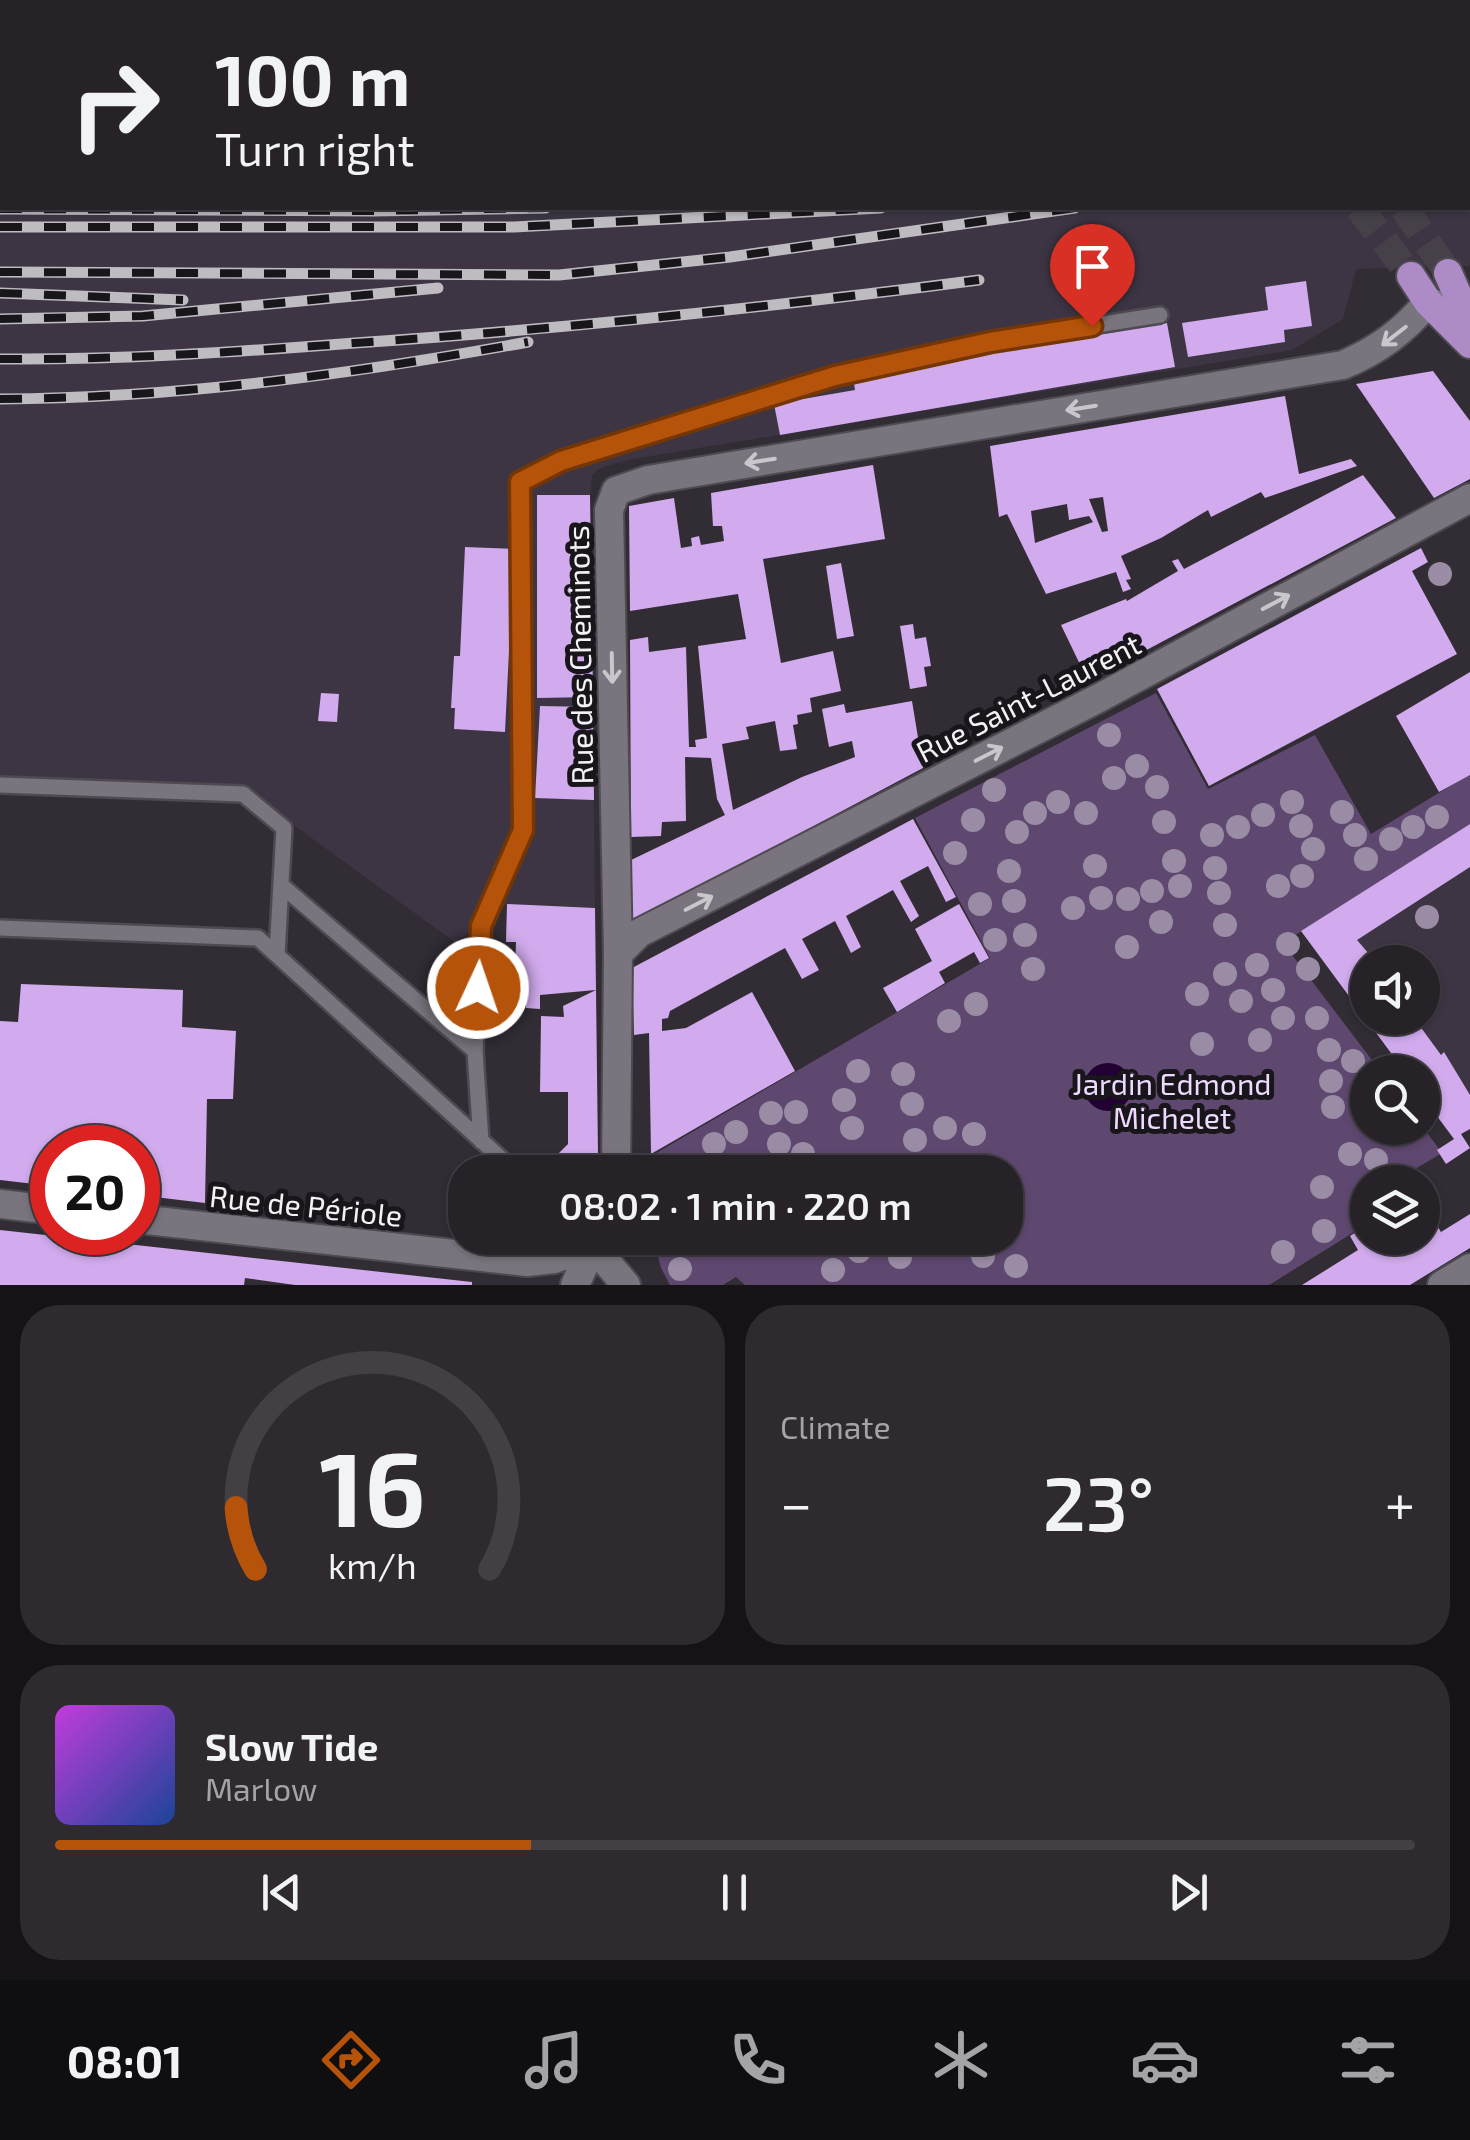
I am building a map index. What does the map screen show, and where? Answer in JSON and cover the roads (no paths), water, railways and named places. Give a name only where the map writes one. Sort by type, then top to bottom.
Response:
[{"type":"main road","points":[[1448,273],[1470,324]]},
{"type":"main road","points":[[1410,276],[1428,302],[1470,344]]},
{"type":"street","points":[[1428,302],[1448,306],[1470,324]]},
{"type":"street","name":"Rue des Cheminots","points":[[616,1155],[618,954],[609,510],[616,492],[648,480],[1343,365],[1376,350],[1406,328],[1428,302]]},
{"type":"street","name":"Rue Saint-Laurent","points":[[618,954],[639,934],[1099,698],[1470,498]]},
{"type":"street","points":[[0,1204],[30,1207]]},
{"type":"street","name":"Rue de Périole","points":[[160,1221],[448,1253]]},
{"type":"street","name":"Rue de Périole","points":[[464,1255],[527,1262],[564,1255]]},
{"type":"street","points":[[575,1285],[589,1255]]},
{"type":"street","points":[[604,1255],[626,1285]]},
{"type":"street","points":[[1442,1285],[1470,1268]]},
{"type":"lane","points":[[481,1141],[474,1051],[481,926],[523,830],[520,482],[561,461],[835,376],[990,342],[1160,314]]},
{"type":"lane","points":[[0,785],[244,794],[284,828],[277,955]]},
{"type":"lane","points":[[281,884],[474,1051]]},
{"type":"lane","points":[[0,928],[258,938],[497,1155]]},
{"type":"tunnel","points":[[1361,210],[1411,276]]},
{"type":"tunnel","points":[[1405,210],[1448,273]]},
{"type":"railway","points":[[186,210],[431,210]]},
{"type":"railway","points":[[0,227],[514,227],[842,210]]},
{"type":"railway","points":[[0,272],[559,275],[730,257],[1061,210]]},
{"type":"railway","points":[[0,359],[178,355],[433,337],[667,316],[979,280]]},
{"type":"railway","points":[[0,319],[143,316],[438,288]]},
{"type":"railway","points":[[0,293],[183,300]]},
{"type":"railway","points":[[0,399],[133,394],[266,382],[528,342]]},
{"type":"park label","name":"Jardin Edmond Michelet","points":[[1172,1100]]}]
